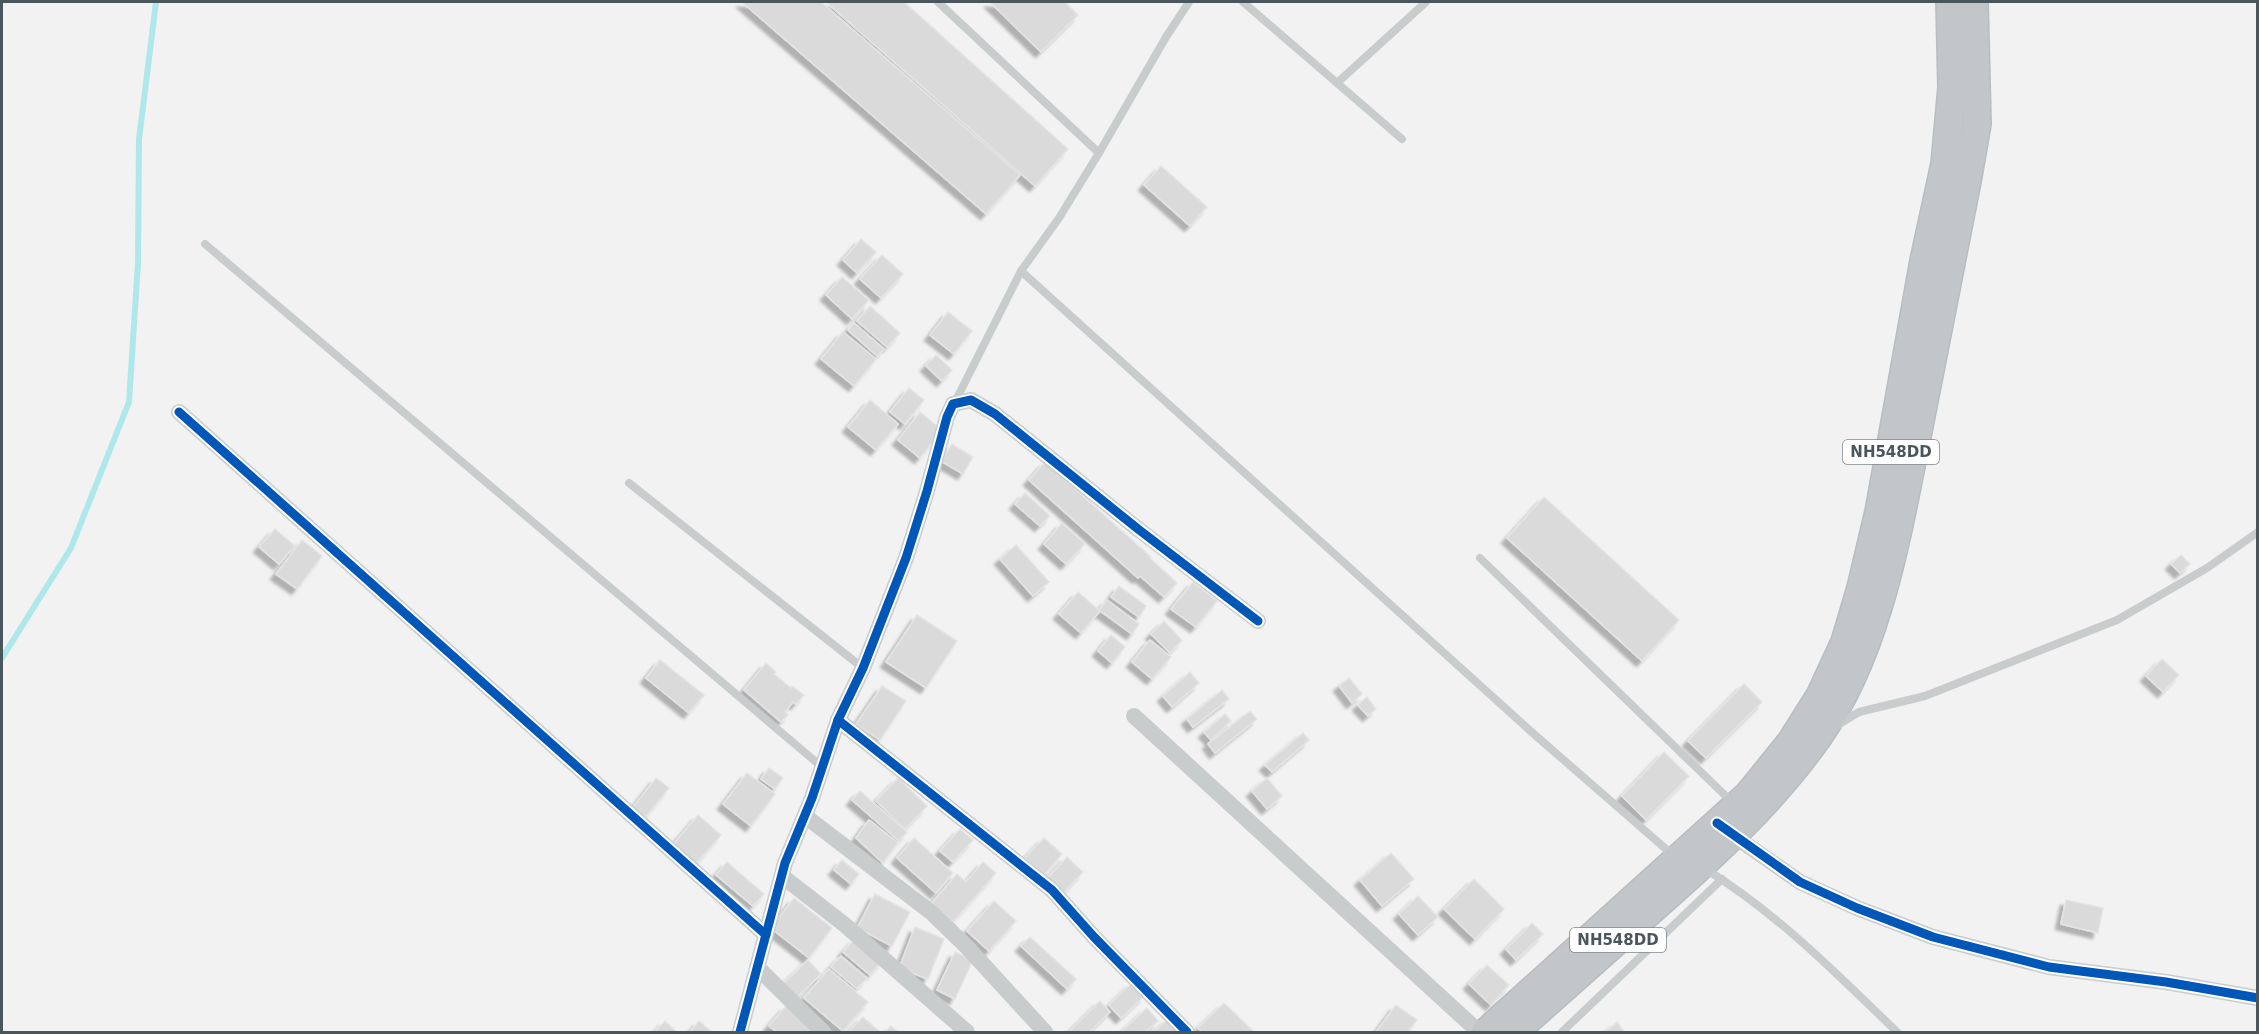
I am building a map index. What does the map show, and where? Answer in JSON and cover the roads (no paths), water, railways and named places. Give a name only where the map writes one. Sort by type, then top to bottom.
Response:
[{"type":"highway","name":"NH548DD","points":[[1734,821],[1788,776],[1818,736],[1853,677],[1872,624],[1895,544],[1890,513],[1924,261],[1945,164],[1952,87],[1950,2]]},
{"type":"highway","name":"NH548DD","points":[[1513,1032],[1700,868],[1791,742],[1820,696],[1845,642],[1861,588],[1890,513],[1977,124],[1974,2]]},
{"type":"highway","name":"NH548DD","points":[[1486,1032],[1700,868]]},
{"type":"street","points":[[740,1032],[782,876],[838,720],[863,668],[906,558],[947,417],[953,404],[971,400],[995,414],[1138,529],[1258,621]]},
{"type":"street","points":[[179,412],[766,936]]},
{"type":"street","points":[[1134,716],[1479,1032]]},
{"type":"street","points":[[838,720],[1052,890],[1094,938],[1187,1032]]},
{"type":"street","points":[[805,816],[932,913],[967,947],[1045,1032]]},
{"type":"street","points":[[1734,821],[1800,882],[1857,908],[1933,937],[2049,967],[2166,982],[2258,998]]},
{"type":"street","points":[[782,876],[845,925],[967,1032]]},
{"type":"street","points":[[757,967],[823,1032]]},
{"type":"lane","points":[[938,2],[1100,153]]},
{"type":"lane","points":[[953,404],[1021,271],[1059,218],[1100,153],[1188,2]]},
{"type":"lane","points":[[1243,2],[1402,139]]},
{"type":"lane","points":[[1337,83],[1426,2]]},
{"type":"lane","points":[[205,244],[822,767]]},
{"type":"lane","points":[[1021,271],[1535,735],[1700,868],[1800,938],[1897,1032]]},
{"type":"lane","points":[[629,483],[863,668]]},
{"type":"lane","points":[[1818,736],[1859,712],[1925,696],[2117,620],[2207,568],[2258,532]]},
{"type":"lane","points":[[1480,558],[1734,821]]},
{"type":"lane","points":[[1562,1032],[1700,868]]},
{"type":"waterway","points":[[2,658],[71,548],[129,402],[138,263],[139,139],[156,2]]}]
